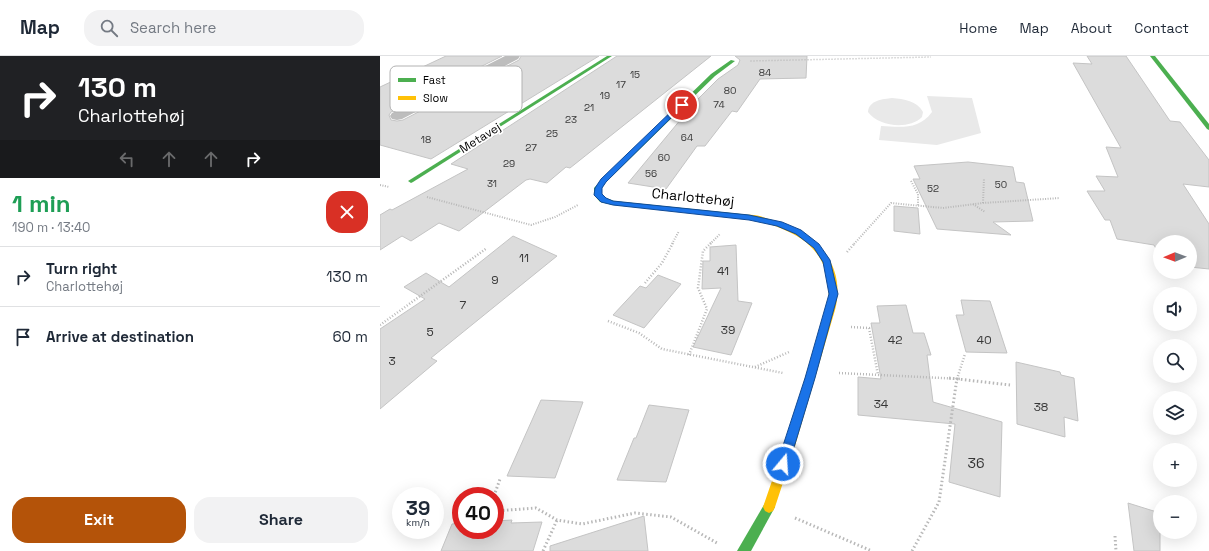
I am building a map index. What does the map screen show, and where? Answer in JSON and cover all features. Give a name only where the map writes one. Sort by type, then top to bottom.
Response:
[{"type":"street","points":[[494,66],[514,56]]},
{"type":"street","name":"Metavej","points":[[522,112],[610,56]]},
{"type":"street","points":[[1152,56],[1209,128]]},
{"type":"street","points":[[598,195],[598,188],[604,181],[714,75],[733,61]]},
{"type":"street","points":[[397,116],[405,112]]},
{"type":"street","name":"Metavej","points":[[412,181],[521,112]]},
{"type":"street","name":"Charlottehøj","points":[[598,195],[603,200],[613,203],[749,217],[780,224],[798,232],[816,246],[827,262],[834,294],[825,326],[769,507],[744,551]]},
{"type":"path","points":[[733,61],[931,57]]},
{"type":"path","points":[[983,203],[984,178]]},
{"type":"path","points":[[911,181],[918,194],[918,206]]},
{"type":"path","points":[[380,185],[394,188]]},
{"type":"path","points":[[425,196],[531,224],[555,217],[598,195]]},
{"type":"path","points":[[827,262],[843,256],[891,203],[943,208],[983,203],[1060,198]]},
{"type":"path","points":[[973,204],[985,212]]},
{"type":"path","points":[[645,283],[662,264],[690,211]]},
{"type":"path","points":[[689,355],[707,309],[698,288],[703,251],[724,230],[730,215]]},
{"type":"path","points":[[380,325],[487,248]]},
{"type":"path","points":[[608,321],[639,333],[662,349],[810,378],[837,373],[957,378],[1010,384]]},
{"type":"path","points":[[825,326],[869,328],[878,375]]},
{"type":"path","points":[[912,551],[939,502],[957,378],[965,354]]},
{"type":"path","points":[[497,487],[500,479]]},
{"type":"path","points":[[769,507],[872,551]]},
{"type":"path","points":[[504,510],[536,508],[557,520],[582,524],[635,513],[671,517],[725,547]]},
{"type":"path","points":[[543,551],[557,520]]},
{"type":"path","points":[[1115,536],[1116,551]]},
{"type":"shaded area","points":[[927,96],[972,98],[981,133],[937,145],[879,140],[881,126],[902,127],[915,125],[927,118],[932,112]]},
{"type":"shaded area","points":[[892,98],[914,103],[923,112],[922,117],[910,124],[894,125],[879,121],[868,112],[871,105],[877,101]]},
{"type":"building","points":[[446,56],[502,56],[482,66],[425,66]]},
{"type":"building","points":[[521,56],[599,56],[522,103],[522,66],[507,66],[519,60]]},
{"type":"building","points":[[617,56],[711,56],[570,168],[566,167],[547,183],[530,179],[526,180],[459,231],[439,223],[411,241],[402,236],[380,250],[380,215],[468,169],[451,164]]},
{"type":"building","points":[[735,56],[807,56],[806,78],[760,79],[737,112],[732,111],[705,146],[697,146],[666,189],[628,183],[696,101],[718,79],[738,65],[740,60]]},
{"type":"building","points":[[1087,56],[1126,56],[1170,121],[1180,122],[1209,160],[1209,187],[1183,184],[1209,224],[1209,269],[1197,268],[1197,235],[1153,235],[1153,245],[1117,239],[1110,220],[1105,220],[1087,191],[1105,191],[1096,176],[1118,177],[1106,147],[1121,148],[1073,63],[1092,64]]},
{"type":"building","points":[[390,82],[391,112],[389,115],[391,120],[403,120],[418,112],[508,112],[431,159],[380,145],[380,87]]},
{"type":"building","points":[[968,162],[1013,167],[1016,182],[1024,183],[1033,221],[993,222],[1011,235],[937,229],[913,179],[920,179],[914,166]]},
{"type":"building","points":[[894,206],[918,208],[920,234],[894,231]]},
{"type":"building","points":[[513,236],[557,256],[431,358],[437,361],[380,409],[380,329],[425,299],[404,287],[426,273],[449,287]]},
{"type":"building","points":[[736,245],[738,301],[752,303],[731,355],[693,347],[721,288],[702,289],[703,261],[710,261],[710,247]]},
{"type":"building","points":[[658,275],[681,284],[644,328],[613,315],[640,286],[646,288]]},
{"type":"building","points":[[961,300],[990,301],[1007,353],[966,352],[956,315],[964,315]]},
{"type":"building","points":[[906,305],[913,333],[924,333],[931,355],[927,355],[933,402],[1002,422],[1000,497],[949,482],[955,424],[858,415],[858,377],[881,379],[871,323],[880,323],[877,306]]},
{"type":"building","points":[[1016,362],[1060,372],[1061,375],[1074,378],[1078,421],[1064,417],[1065,437],[1017,424]]},
{"type":"building","points":[[541,400],[583,402],[555,478],[507,476]]},
{"type":"building","points":[[649,405],[689,410],[666,482],[617,480],[634,438],[636,438]]},
{"type":"building","points":[[1128,503],[1153,511],[1153,539],[1160,539],[1160,551],[1134,551]]},
{"type":"building","points":[[644,516],[648,551],[550,551],[550,546]]},
{"type":"building","points":[[504,520],[512,520],[511,523],[542,522],[533,551],[441,551],[452,524],[452,539],[504,539]]},
{"type":"traffic: fast","points":[[522,111],[610,56]]},
{"type":"traffic: fast","points":[[1152,56],[1209,128]]},
{"type":"traffic: fast","points":[[733,61],[713,75],[604,181],[598,188],[598,195],[603,200],[613,203],[751,217]]},
{"type":"traffic: fast","points":[[411,181],[521,112]]},
{"type":"traffic: fast","points":[[744,551],[769,507]]},
{"type":"traffic: slow","points":[[751,217],[794,230],[811,242],[828,264],[834,289],[834,298],[802,405],[769,507]]},
{"type":"route","points":[[682,105],[604,181],[598,188],[598,195],[603,200],[613,203],[749,217],[780,224],[798,232],[816,246],[827,262],[831,274],[834,294],[783,464]]}]
